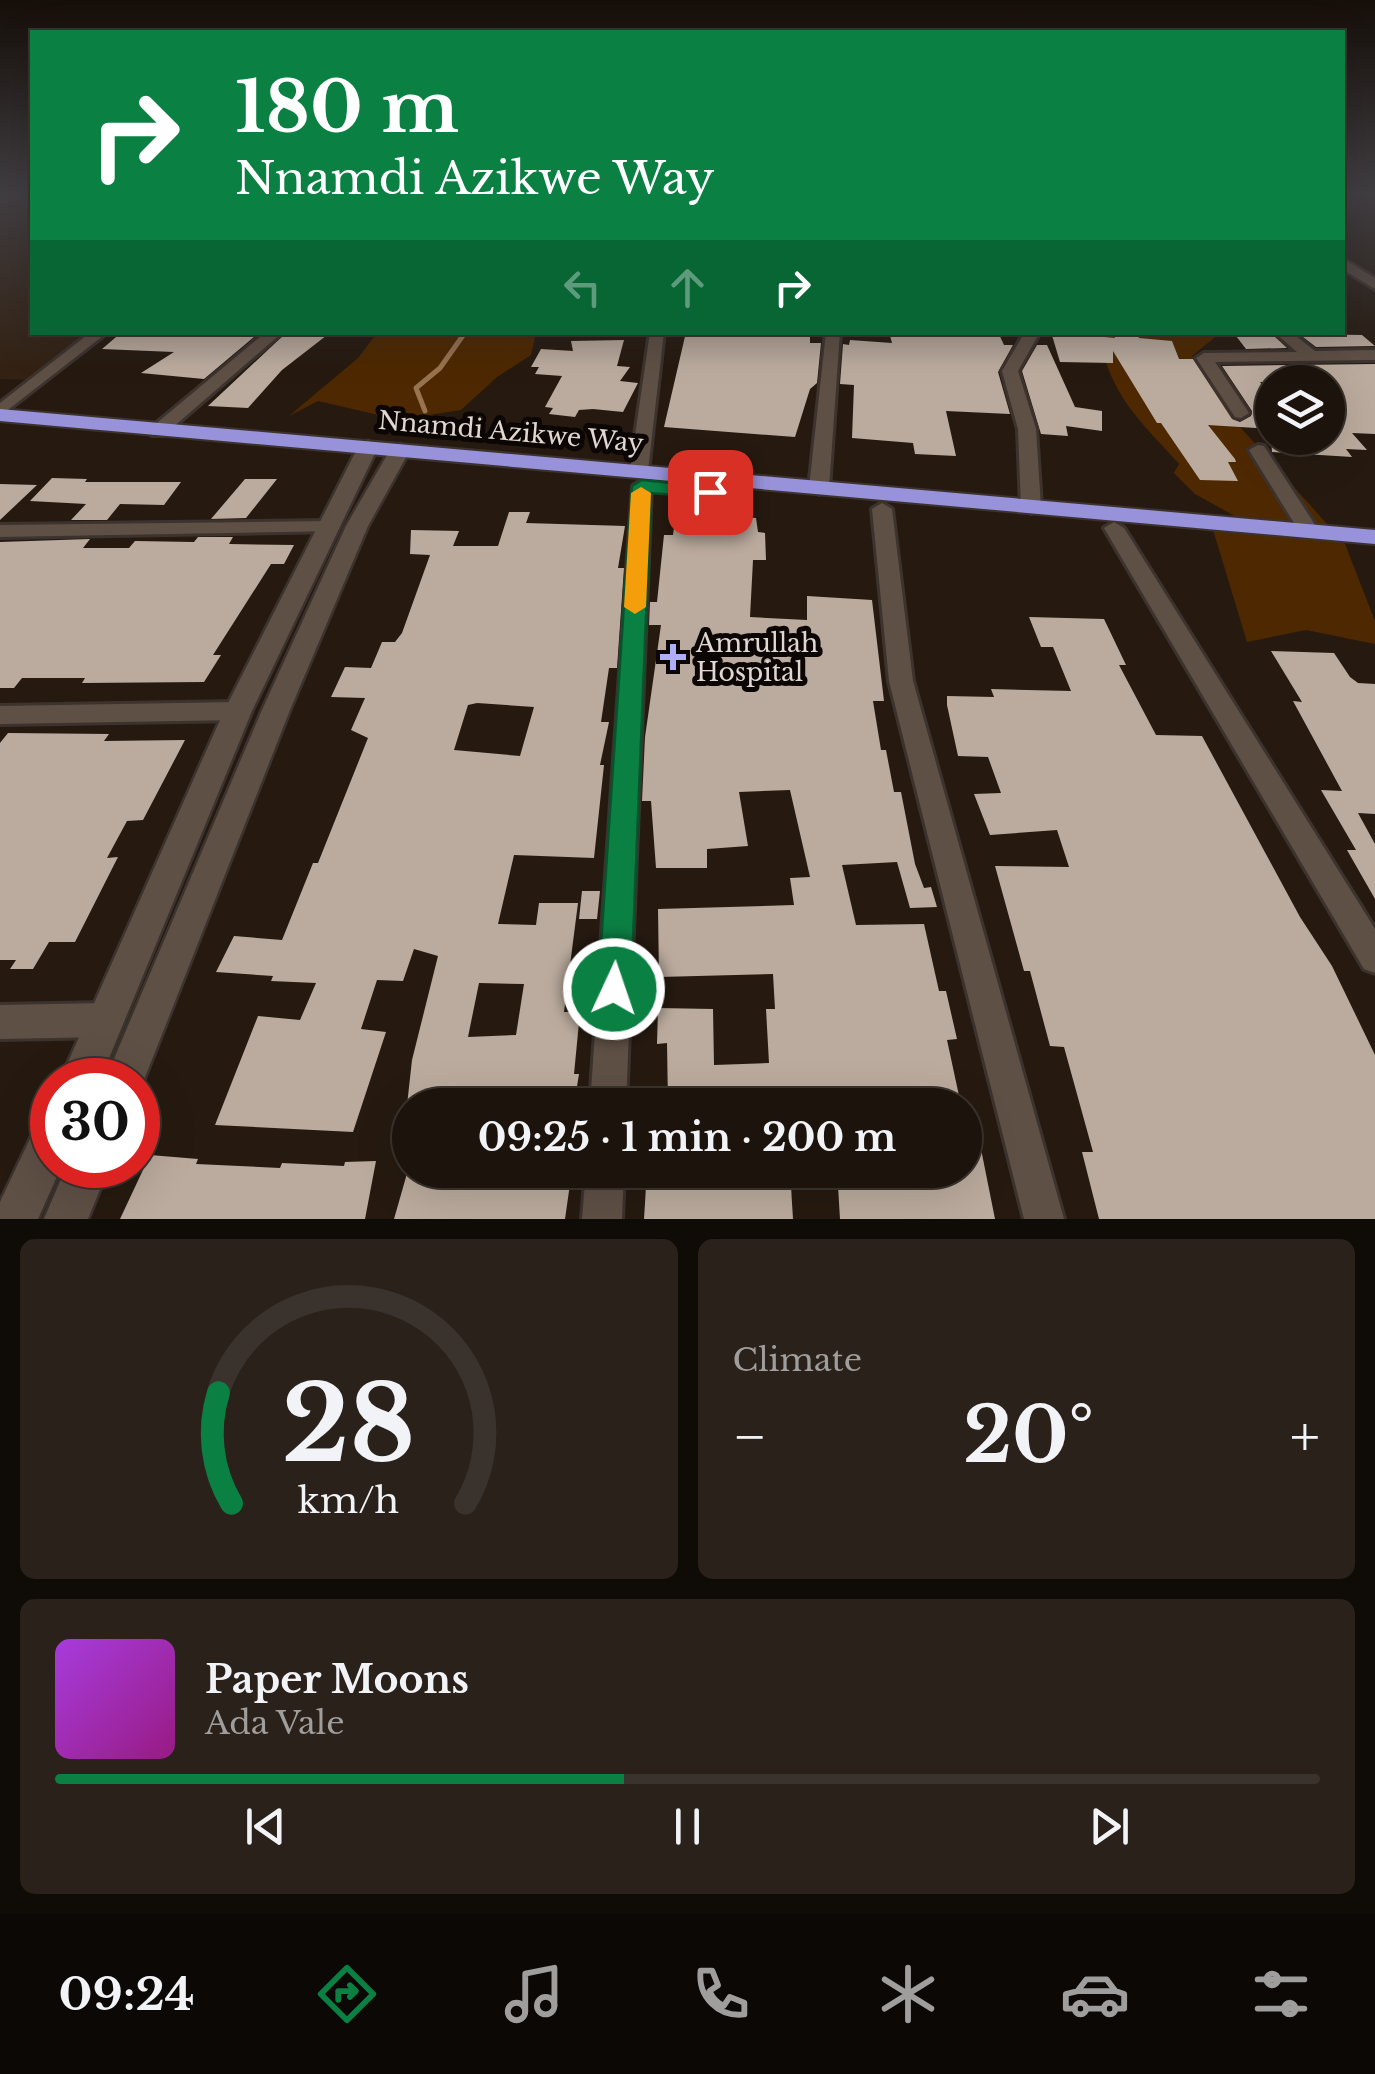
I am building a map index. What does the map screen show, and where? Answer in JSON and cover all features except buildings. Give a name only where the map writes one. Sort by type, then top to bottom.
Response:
[{"type":"highway","name":"Nnamdi Azikwe Way","points":[[0,413],[380,456]]},
{"type":"highway","name":"Nnamdi Azikwe Way","points":[[0,430],[819,488],[1375,537]]},
{"type":"highway","name":"Nnamdi Azikwe Way","points":[[640,478],[882,509],[1375,553]]},
{"type":"street","points":[[1345,264],[1375,284]]},
{"type":"street","points":[[0,413],[98,335]]},
{"type":"street","points":[[158,431],[272,335]]},
{"type":"street","points":[[609,1088],[640,478],[657,335]]},
{"type":"street","points":[[819,488],[833,335]]},
{"type":"street","points":[[1031,335],[1010,371],[1027,428],[1031,507]]},
{"type":"street","points":[[1285,335],[1310,356]]},
{"type":"street","points":[[1241,413],[1204,358],[1375,355]]},
{"type":"street","points":[[1261,455],[1309,531]]},
{"type":"street","points":[[90,1058],[238,711],[328,527],[380,456]]},
{"type":"street","points":[[134,1058],[356,526],[380,456]]},
{"type":"street","points":[[882,509],[902,681],[1044,1219]]},
{"type":"street","points":[[0,531],[328,527]]},
{"type":"street","points":[[1114,528],[1375,958]]},
{"type":"street","points":[[0,715],[238,711]]},
{"type":"street","points":[[0,1022],[107,1020]]},
{"type":"street","points":[[15,1219],[30,1186]]},
{"type":"street","points":[[66,1219],[79,1188]]},
{"type":"street","points":[[602,1219],[604,1188]]},
{"type":"shaded area","points":[[0,252],[30,252],[30,335],[102,335],[46,380],[0,379]]},
{"type":"shaded area","points":[[375,335],[536,335],[531,355],[497,377],[461,410],[422,416],[374,414],[318,401],[289,416],[358,358]]},
{"type":"shaded area","points":[[1099,335],[1218,335],[1192,356],[1210,375],[1241,428],[1255,444],[1255,455],[1265,455],[1345,544],[1375,621],[1375,644],[1306,630],[1247,642],[1211,523],[1242,520],[1195,494],[1174,473],[1179,464],[1138,419],[1111,374]]},
{"type":"waterway","points":[[425,411],[416,388],[440,368],[463,335]]},
{"type":"slow traffic","points":[[635,607],[641,493]]},
{"type":"place","name":"Amrullah Hospital","points":[[673,657]]},
{"type":"route","points":[[614,989],[642,486],[710,492]]}]
